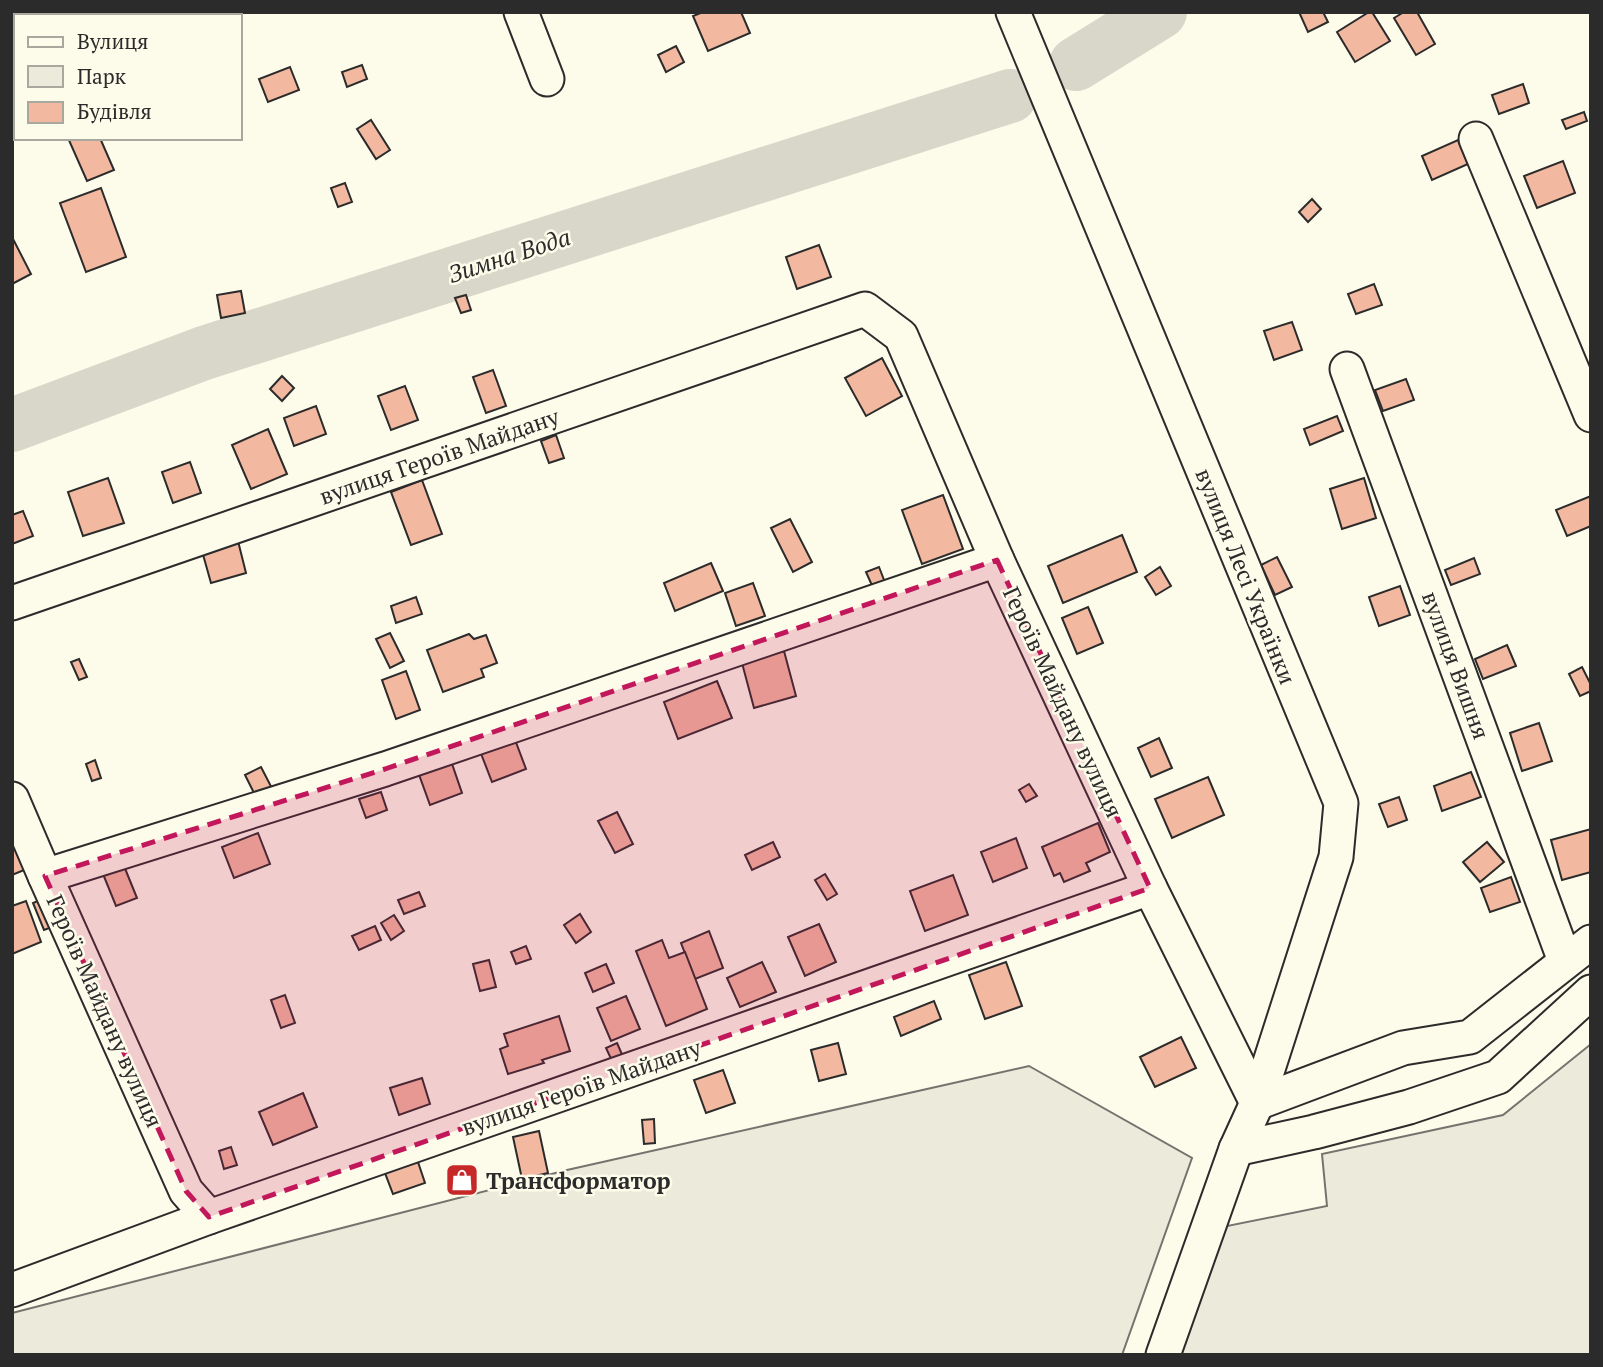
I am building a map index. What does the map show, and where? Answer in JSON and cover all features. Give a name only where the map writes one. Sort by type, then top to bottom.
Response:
[{"type":"street","points":[[521,12],[547,79]]},
{"type":"street","name":"вулиця Лесі Українки","points":[[1013,12],[1341,803],[1336,857],[1257,1103],[1236,1149],[1163,1355]]},
{"type":"street","points":[[1476,139],[1591,415]]},
{"type":"street","name":"Героїв Майдану вулиця","points":[[865,309],[901,336],[997,560],[1150,888],[1257,1103]]},
{"type":"street","name":"вулиця Героїв Майдану","points":[[12,603],[865,309]]},
{"type":"street","name":"вулиця Вишня","points":[[1257,1103],[1403,1048],[1471,1037],[1578,951],[1347,369]]},
{"type":"street","points":[[45,876],[385,769],[997,560]]},
{"type":"street","name":"Героїв Майдану вулиця","points":[[12,799],[186,1191],[209,1217]]},
{"type":"street","name":"вулиця Героїв Майдану","points":[[12,1290],[209,1217],[1150,888]]},
{"type":"street","points":[[1236,1149],[1409,1107],[1498,1077],[1591,992]]},
{"type":"highlighted area","points":[[997,560],[1150,888],[209,1217],[186,1191],[45,876],[385,769]]},
{"type":"green space","points":[[1591,1044],[1591,1355],[1166,1355],[1207,1230],[1327,1206],[1322,1154],[1503,1115]]},
{"type":"green space","points":[[1029,1066],[1192,1158],[1122,1355],[12,1355],[12,1313],[567,1170]]},
{"type":"building","points":[[703,12],[741,12],[750,33],[708,51],[693,16]]},
{"type":"building","points":[[1299,12],[1323,12],[1328,22],[1308,32]]},
{"type":"building","points":[[1372,12],[1390,41],[1355,62],[1337,32]]},
{"type":"building","points":[[1404,12],[1417,12],[1435,44],[1416,55],[1394,18]]},
{"type":"building","points":[[676,46],[684,62],[666,72],[658,55]]},
{"type":"building","points":[[362,65],[367,79],[347,87],[342,72]]},
{"type":"building","points":[[290,67],[299,90],[268,102],[259,79]]},
{"type":"building","points":[[1523,84],[1529,103],[1499,114],[1492,95]]},
{"type":"building","points":[[1584,112],[1587,121],[1566,129],[1562,120]]},
{"type":"building","points":[[371,120],[390,150],[376,159],[357,129]]},
{"type":"building","points":[[69,140],[101,140],[114,170],[87,181]]},
{"type":"building","points":[[1458,140],[1468,164],[1432,180],[1422,156]]},
{"type":"building","points":[[1563,161],[1575,193],[1537,208],[1524,176]]},
{"type":"building","points":[[345,183],[352,202],[338,207],[331,188]]},
{"type":"building","points":[[101,188],[126,257],[86,272],[60,203]]},
{"type":"building","points":[[1312,199],[1321,209],[1308,222],[1299,212]]},
{"type":"building","points":[[12,237],[31,274],[12,284]]},
{"type":"building","points":[[819,245],[831,277],[797,289],[786,257]]},
{"type":"building","points":[[1374,284],[1382,305],[1356,314],[1348,294]]},
{"type":"building","points":[[241,291],[245,313],[221,318],[217,295]]},
{"type":"building","points":[[466,295],[471,310],[461,313],[455,298]]},
{"type":"building","points":[[1292,322],[1302,350],[1274,360],[1264,331]]},
{"type":"building","points":[[882,358],[902,396],[866,416],[845,378]]},
{"type":"building","points":[[493,370],[506,406],[486,413],[473,377]]},
{"type":"building","points":[[282,376],[294,388],[282,401],[270,389]]},
{"type":"building","points":[[1406,379],[1414,400],[1383,411],[1375,390]]},
{"type":"building","points":[[405,386],[418,420],[391,430],[378,396]]},
{"type":"building","points":[[316,406],[326,434],[294,446],[284,418]]},
{"type":"building","points":[[1337,416],[1343,431],[1310,445],[1304,429]]},
{"type":"building","points":[[268,429],[287,474],[251,489],[232,445]]},
{"type":"building","points":[[556,435],[564,458],[549,463],[541,441]]},
{"type":"building","points":[[190,462],[201,493],[173,503],[162,472]]},
{"type":"building","points":[[108,478],[124,523],[83,536],[68,492]]},
{"type":"building","points":[[1364,478],[1376,518],[1342,529],[1330,489]]},
{"type":"building","points":[[422,480],[442,534],[411,545],[391,492]]},
{"type":"building","points":[[943,495],[963,549],[922,564],[902,510]]},
{"type":"building","points":[[1591,496],[1591,526],[1567,536],[1556,510]]},
{"type":"building","points":[[23,511],[33,536],[12,544],[12,515]]},
{"type":"building","points":[[790,519],[812,562],[793,572],[771,528]]},
{"type":"building","points":[[1122,535],[1137,572],[1063,603],[1048,566]]},
{"type":"building","points":[[238,541],[246,573],[211,583],[202,551]]},
{"type":"building","points":[[1277,557],[1292,587],[1275,595],[1261,565]]},
{"type":"building","points":[[1474,558],[1480,574],[1451,585],[1445,570]]},
{"type":"building","points":[[711,563],[723,591],[675,611],[664,583]]},
{"type":"building","points":[[879,567],[886,585],[874,590],[866,572]]},
{"type":"building","points":[[1160,567],[1171,586],[1156,595],[1145,577]]},
{"type":"building","points":[[753,583],[765,616],[736,626],[725,593]]},
{"type":"building","points":[[1400,586],[1410,615],[1379,626],[1369,597]]},
{"type":"building","points":[[416,597],[422,614],[396,623],[391,606]]},
{"type":"building","points":[[1088,607],[1103,643],[1077,654],[1062,618]]},
{"type":"building","points":[[390,633],[404,661],[390,668],[376,639]]},
{"type":"building","points":[[469,634],[474,639],[486,635],[497,663],[481,669],[484,677],[443,692],[427,650]]},
{"type":"building","points":[[1507,645],[1516,666],[1483,679],[1475,659]]},
{"type":"building","points":[[784,651],[796,696],[754,708],[742,663]]},
{"type":"building","points":[[79,659],[87,677],[79,680],[71,662]]},
{"type":"building","points":[[1582,667],[1591,685],[1591,691],[1580,696],[1569,674]]},
{"type":"building","points":[[406,671],[420,710],[396,719],[382,680]]},
{"type":"building","points":[[717,681],[732,718],[678,739],[664,702]]},
{"type":"building","points":[[1539,723],[1552,761],[1522,771],[1510,733]]},
{"type":"building","points":[[514,737],[526,769],[492,782],[480,751]]},
{"type":"building","points":[[1159,738],[1172,768],[1151,777],[1138,748]]},
{"type":"building","points":[[450,758],[462,793],[430,805],[417,769]]},
{"type":"building","points":[[95,760],[101,778],[92,781],[86,764]]},
{"type":"building","points":[[261,767],[277,798],[261,807],[245,775]]},
{"type":"building","points":[[1471,772],[1481,797],[1442,811],[1434,786]]},
{"type":"building","points":[[1208,777],[1224,815],[1172,838],[1155,799]]},
{"type":"building","points":[[1029,784],[1037,796],[1026,802],[1019,790]]},
{"type":"building","points":[[381,792],[387,810],[366,818],[359,799]]},
{"type":"building","points":[[1399,797],[1407,820],[1388,827],[1379,804]]},
{"type":"building","points":[[617,812],[633,844],[615,853],[598,821]]},
{"type":"building","points":[[1098,823],[1110,852],[1086,863],[1090,871],[1064,882],[1060,873],[1054,876],[1042,847]]},
{"type":"building","points":[[1591,829],[1591,872],[1562,880],[1551,840]]},
{"type":"building","points":[[258,833],[270,864],[234,878],[222,847]]},
{"type":"building","points":[[12,834],[29,868],[12,875]]},
{"type":"building","points":[[1016,838],[1027,868],[993,882],[981,852]]},
{"type":"building","points":[[773,842],[780,857],[752,870],[745,855]]},
{"type":"building","points":[[1487,842],[1504,862],[1480,882],[1463,862]]},
{"type":"building","points":[[124,866],[137,898],[116,906],[103,874]]},
{"type":"building","points":[[825,874],[837,894],[827,900],[815,880]]},
{"type":"building","points":[[953,875],[968,915],[925,931],[910,891]]},
{"type":"building","points":[[1511,877],[1520,902],[1490,912],[1481,888]]},
{"type":"building","points":[[419,892],[425,906],[404,914],[398,900]]},
{"type":"building","points":[[45,898],[55,926],[44,930],[33,903]]},
{"type":"building","points":[[26,901],[41,942],[12,954],[12,906]]},
{"type":"building","points":[[580,914],[591,932],[576,943],[564,925]]},
{"type":"building","points":[[394,915],[404,931],[391,940],[381,923]]},
{"type":"building","points":[[819,924],[836,962],[805,976],[788,937]]},
{"type":"building","points":[[375,926],[381,940],[359,950],[352,936]]},
{"type":"building","points":[[709,931],[723,968],[695,979],[681,943]]},
{"type":"building","points":[[662,940],[669,958],[685,952],[707,1009],[666,1026],[636,951]]},
{"type":"building","points":[[526,946],[531,959],[516,964],[511,952]]},
{"type":"building","points":[[489,960],[496,987],[480,991],[473,964]]},
{"type":"building","points":[[762,962],[776,992],[740,1007],[727,978]]},
{"type":"building","points":[[1006,962],[1022,1006],[985,1019],[969,975]]},
{"type":"building","points":[[606,964],[614,983],[593,992],[585,973]]},
{"type":"building","points":[[285,995],[295,1023],[281,1028],[271,1000]]},
{"type":"building","points":[[626,996],[640,1029],[611,1041],[597,1008]]},
{"type":"building","points":[[934,1001],[941,1019],[901,1036],[894,1017]]},
{"type":"building","points":[[559,1016],[570,1051],[542,1060],[544,1063],[508,1074],[500,1049],[508,1046],[504,1034]]},
{"type":"building","points":[[1181,1037],[1196,1068],[1155,1087],[1140,1057]]},
{"type":"building","points":[[617,1043],[624,1059],[613,1063],[606,1048]]},
{"type":"building","points":[[838,1043],[846,1074],[819,1081],[811,1050]]},
{"type":"building","points":[[723,1070],[735,1103],[706,1113],[694,1080]]},
{"type":"building","points":[[422,1078],[430,1104],[399,1115],[390,1088]]},
{"type":"building","points":[[303,1093],[317,1127],[273,1145],[259,1112]]},
{"type":"building","points":[[654,1119],[655,1143],[644,1144],[642,1120]]},
{"type":"building","points":[[539,1131],[548,1173],[522,1179],[513,1137]]},
{"type":"building","points":[[231,1147],[237,1165],[224,1169],[219,1151]]},
{"type":"building","points":[[418,1162],[425,1183],[393,1194],[385,1173]]},
{"type":"waterway","name":"Зимна Вода","points":[[1076,64],[1160,12]]},
{"type":"waterway","name":"Зимна Вода","points":[[12,425],[204,353],[1010,96]]},
{"type":"place","name":"Трансформатор","points":[[462,1180]]}]
